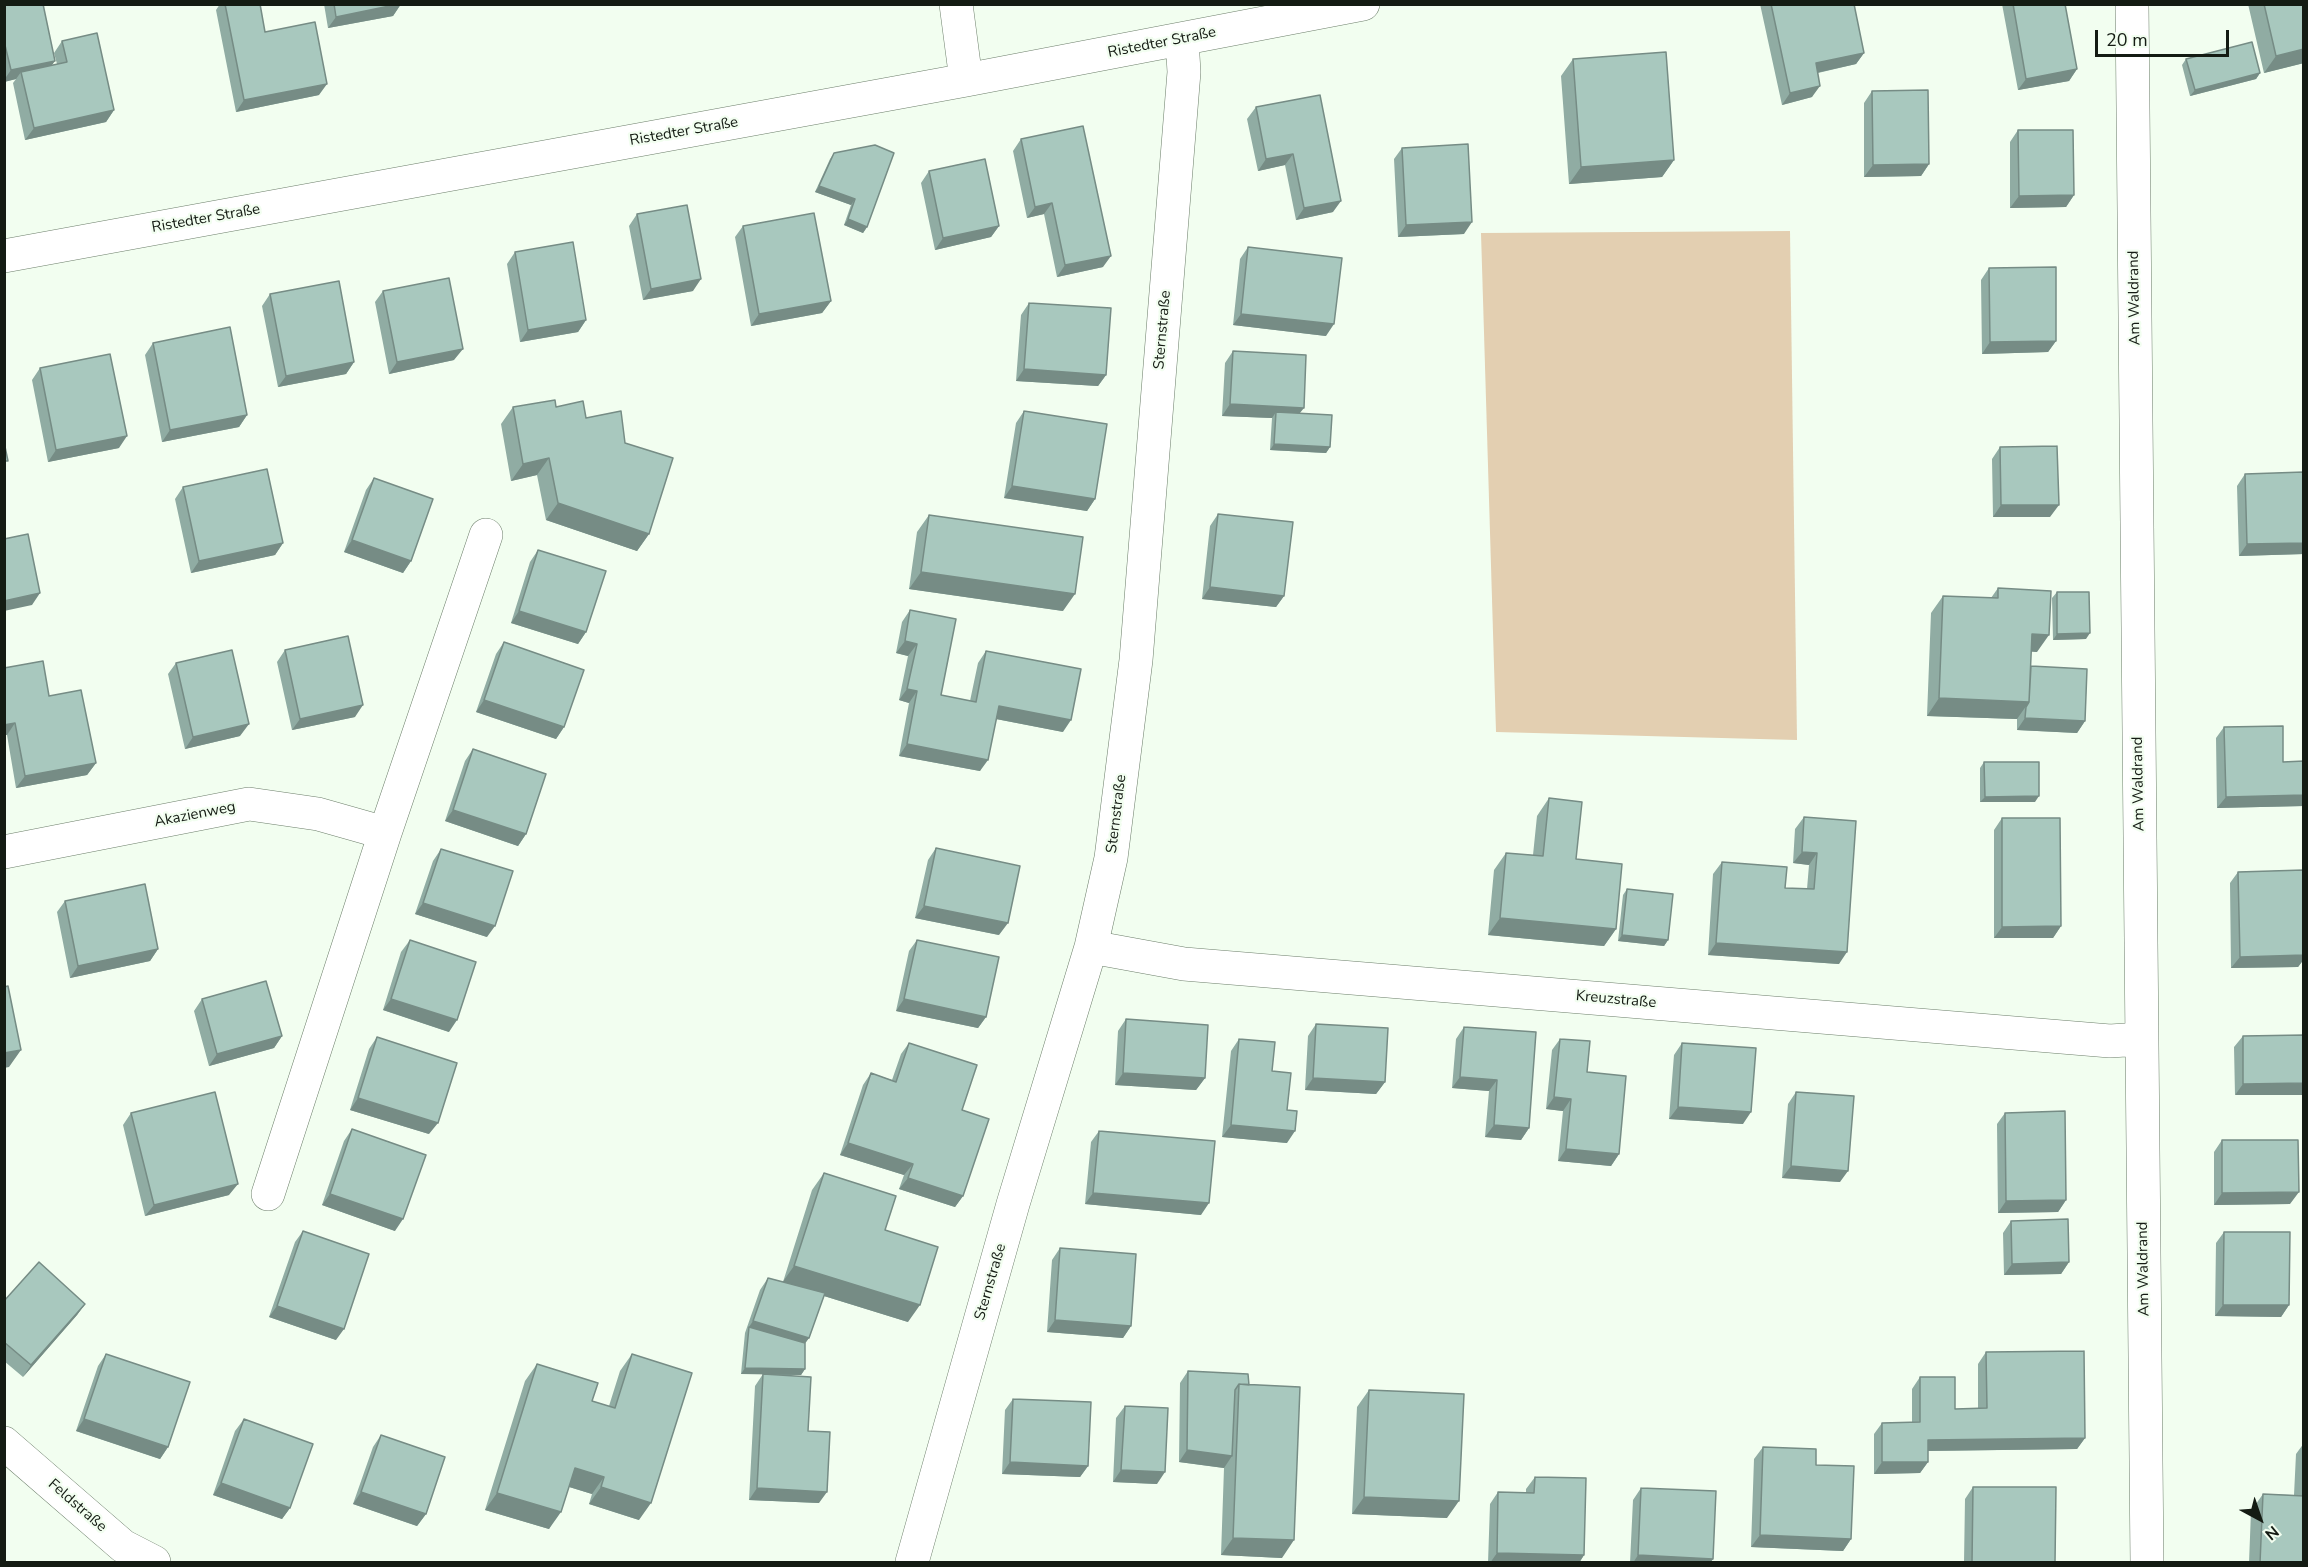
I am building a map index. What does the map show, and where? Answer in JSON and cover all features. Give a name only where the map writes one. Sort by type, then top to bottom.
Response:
[{"type":"street","points":[[956,4],[966,80]]},
{"type":"street","name":"Ristedter Straße","points":[[4,256],[1182,40],[1363,4]]},
{"type":"street","name":"Am Waldrand","points":[[2132,4],[2147,1563]]},
{"type":"street","name":"Sternstraße","points":[[912,1563],[1013,1204],[1091,947],[1111,858],[1136,660],[1184,72],[1182,40]]},
{"type":"street","points":[[268,1194],[385,833],[486,535]]},
{"type":"street","name":"Akazienweg","points":[[4,852],[249,804],[318,814],[385,833]]},
{"type":"street","name":"Kreuzstraße","points":[[1091,947],[1184,964],[2110,1041],[2141,1039]]},
{"type":"street","name":"Feldstraße","points":[[4,1443],[123,1546],[154,1563]]},
{"type":"shaded area","points":[[1790,231],[1797,740],[1496,732],[1481,233]]},
{"type":"building","points":[[4,4],[43,4],[55,61],[11,70],[4,41]]},
{"type":"building","points":[[225,4],[260,4],[265,32],[315,22],[327,84],[244,100]]},
{"type":"building","points":[[334,4],[399,4],[336,17]]},
{"type":"building","points":[[1771,4],[1854,4],[1864,53],[1816,63],[1820,86],[1790,93]]},
{"type":"building","points":[[2013,4],[2065,4],[2077,69],[2026,79]]},
{"type":"building","points":[[2264,4],[2304,4],[2304,49],[2276,56]]},
{"type":"building","points":[[97,33],[114,110],[34,128],[21,72],[67,62],[62,41]]},
{"type":"building","points":[[2252,42],[2260,73],[2195,90],[2186,59]]},
{"type":"building","points":[[1666,52],[1674,160],[1581,167],[1573,59]]},
{"type":"building","points":[[1928,90],[1929,164],[1873,165],[1872,91]]},
{"type":"building","points":[[1320,95],[1341,201],[1304,208],[1293,154],[1266,159],[1256,107]]},
{"type":"building","points":[[1083,126],[1111,256],[1065,265],[1052,203],[1035,207],[1021,139]]},
{"type":"building","points":[[2018,130],[2073,130],[2074,195],[2019,196]]},
{"type":"building","points":[[1468,144],[1472,222],[1406,225],[1402,148]]},
{"type":"building","points":[[875,145],[894,153],[867,227],[848,219],[855,199],[819,186],[834,153]]},
{"type":"building","points":[[985,159],[999,226],[943,238],[929,171]]},
{"type":"building","points":[[687,205],[701,279],[651,289],[637,214]]},
{"type":"building","points":[[814,213],[831,301],[759,314],[743,226]]},
{"type":"building","points":[[573,242],[586,320],[528,330],[515,252]]},
{"type":"building","points":[[1248,247],[1342,258],[1334,324],[1241,314]]},
{"type":"building","points":[[2056,267],[2056,341],[1990,342],[1989,268]]},
{"type":"building","points":[[449,278],[463,349],[397,362],[383,291]]},
{"type":"building","points":[[339,281],[354,362],[286,376],[270,294]]},
{"type":"building","points":[[1029,303],[1111,308],[1106,375],[1024,369]]},
{"type":"building","points":[[230,327],[247,415],[170,430],[153,343]]},
{"type":"building","points":[[1233,351],[1306,355],[1304,408],[1230,404]]},
{"type":"building","points":[[110,354],[127,436],[56,450],[40,368]]},
{"type":"building","points":[[555,400],[556,407],[583,401],[586,418],[621,411],[625,443],[673,458],[649,534],[558,503],[549,458],[523,464],[513,407]]},
{"type":"building","points":[[1024,411],[1107,424],[1095,499],[1012,486]]},
{"type":"building","points":[[1276,412],[1332,415],[1330,447],[1274,444]]},
{"type":"building","points":[[4,442],[8,461],[4,461]]},
{"type":"building","points":[[2057,446],[2059,505],[2001,505],[2000,447]]},
{"type":"building","points":[[267,469],[283,543],[199,561],[183,487]]},
{"type":"building","points":[[2304,472],[2304,543],[2247,544],[2245,474]]},
{"type":"building","points":[[374,478],[433,499],[411,561],[352,540]]},
{"type":"building","points":[[1218,514],[1293,522],[1284,596],[1210,587]]},
{"type":"building","points":[[929,515],[1083,537],[1075,594],[921,572]]},
{"type":"building","points":[[28,534],[40,593],[4,601],[4,539]]},
{"type":"building","points":[[538,550],[606,571],[586,632],[519,611]]},
{"type":"building","points":[[1998,588],[2051,591],[2049,635],[2032,634],[2029,702],[1939,698],[1943,596],[1998,598]]},
{"type":"building","points":[[2057,592],[2089,592],[2090,633],[2057,634]]},
{"type":"building","points":[[910,610],[956,619],[941,695],[976,702],[986,651],[1081,669],[1071,720],[999,706],[988,760],[907,744],[917,691],[907,689],[917,644],[905,641]]},
{"type":"building","points":[[348,636],[363,705],[300,719],[285,650]]},
{"type":"building","points":[[504,642],[584,670],[564,727],[484,700]]},
{"type":"building","points":[[232,650],[249,724],[193,737],[176,663]]},
{"type":"building","points":[[43,661],[49,696],[81,690],[96,763],[25,776],[15,723],[4,725],[4,668]]},
{"type":"building","points":[[2031,666],[2087,669],[2085,721],[2025,718],[2029,702]]},
{"type":"building","points":[[2283,726],[2283,762],[2304,761],[2304,795],[2226,797],[2224,727]]},
{"type":"building","points":[[473,749],[546,774],[526,834],[453,810]]},
{"type":"building","points":[[1984,762],[2039,762],[2039,796],[1985,797]]},
{"type":"building","points":[[1549,798],[1582,802],[1576,859],[1622,864],[1616,929],[1500,918],[1506,853],[1543,856]]},
{"type":"building","points":[[1804,817],[1856,821],[1847,952],[1716,943],[1722,862],[1787,867],[1785,888],[1814,889],[1817,853],[1802,852]]},
{"type":"building","points":[[2002,818],[2060,818],[2061,926],[2002,927]]},
{"type":"building","points":[[936,848],[1020,866],[1008,923],[924,906]]},
{"type":"building","points":[[441,849],[513,871],[495,926],[423,903]]},
{"type":"building","points":[[2304,870],[2304,955],[2240,957],[2238,872]]},
{"type":"building","points":[[145,884],[158,949],[78,966],[65,901]]},
{"type":"building","points":[[1627,889],[1673,894],[1668,940],[1622,935]]},
{"type":"building","points":[[410,940],[476,962],[457,1020],[391,999]]},
{"type":"building","points":[[917,940],[999,957],[986,1017],[904,999]]},
{"type":"building","points":[[266,981],[282,1036],[217,1054],[202,999]]},
{"type":"building","points":[[8,986],[21,1050],[4,1053],[4,987]]},
{"type":"building","points":[[1126,1019],[1208,1025],[1205,1078],[1123,1073]]},
{"type":"building","points":[[1316,1024],[1388,1028],[1385,1082],[1313,1078]]},
{"type":"building","points":[[1464,1027],[1536,1032],[1529,1128],[1494,1125],[1497,1080],[1460,1077]]},
{"type":"building","points":[[2304,1035],[2304,1083],[2243,1084],[2243,1036]]},
{"type":"building","points":[[377,1037],[457,1063],[438,1123],[358,1098]]},
{"type":"building","points":[[1239,1039],[1275,1042],[1272,1071],[1291,1073],[1287,1110],[1297,1111],[1295,1131],[1231,1125]]},
{"type":"building","points":[[1560,1039],[1590,1041],[1587,1072],[1626,1076],[1619,1154],[1566,1149],[1571,1099],[1554,1097]]},
{"type":"building","points":[[909,1043],[977,1065],[962,1110],[989,1119],[963,1196],[908,1178],[913,1164],[848,1143],[871,1073],[896,1082]]},
{"type":"building","points":[[1682,1043],[1756,1048],[1751,1112],[1678,1107]]},
{"type":"building","points":[[215,1092],[238,1184],[154,1205],[131,1113]]},
{"type":"building","points":[[1796,1092],[1854,1096],[1848,1171],[1791,1166]]},
{"type":"building","points":[[2065,1111],[2066,1200],[2006,1201],[2005,1113]]},
{"type":"building","points":[[352,1129],[426,1155],[403,1219],[330,1194]]},
{"type":"building","points":[[1099,1131],[1215,1141],[1209,1203],[1093,1193]]},
{"type":"building","points":[[2222,1140],[2298,1140],[2299,1192],[2222,1193]]},
{"type":"building","points":[[824,1173],[896,1196],[885,1230],[938,1247],[920,1305],[794,1266]]},
{"type":"building","points":[[2068,1219],[2069,1262],[2012,1264],[2011,1221]]},
{"type":"building","points":[[303,1231],[369,1254],[344,1329],[277,1306]]},
{"type":"building","points":[[2224,1232],[2290,1232],[2289,1305],[2223,1305]]},
{"type":"building","points":[[1060,1248],[1136,1254],[1131,1326],[1055,1320]]},
{"type":"building","points":[[39,1262],[85,1304],[31,1365],[4,1342],[4,1301]]},
{"type":"building","points":[[768,1278],[825,1293],[809,1338],[753,1321]]},
{"type":"building","points":[[749,1327],[805,1343],[805,1369],[745,1368]]},
{"type":"building","points":[[2084,1351],[2085,1438],[1928,1440],[1928,1462],[1882,1462],[1882,1423],[1920,1422],[1920,1377],[1955,1377],[1955,1409],[1987,1408],[1986,1352]]},
{"type":"building","points":[[106,1354],[190,1382],[168,1447],[84,1419]]},
{"type":"building","points":[[632,1354],[692,1373],[651,1503],[601,1487],[604,1477],[575,1468],[561,1512],[497,1493],[537,1364],[598,1383],[592,1401],[615,1408]]},
{"type":"building","points":[[1188,1371],[1248,1374],[1249,1385],[1239,1384],[1235,1390],[1232,1456],[1187,1450]]},
{"type":"building","points":[[763,1374],[811,1377],[808,1431],[830,1432],[827,1492],[757,1488]]},
{"type":"building","points":[[1239,1384],[1300,1387],[1294,1540],[1233,1538]]},
{"type":"building","points":[[1369,1390],[1464,1394],[1459,1501],[1364,1497]]},
{"type":"building","points":[[1013,1399],[1091,1402],[1088,1466],[1010,1462]]},
{"type":"building","points":[[1125,1406],[1168,1408],[1165,1472],[1121,1470]]},
{"type":"building","points":[[244,1419],[313,1444],[290,1508],[221,1483]]},
{"type":"building","points":[[381,1435],[445,1457],[426,1514],[361,1492]]},
{"type":"building","points":[[1763,1447],[1816,1449],[1816,1465],[1854,1466],[1851,1539],[1760,1535]]},
{"type":"building","points":[[1535,1477],[1586,1478],[1584,1555],[1497,1553],[1498,1492],[1534,1493]]},
{"type":"building","points":[[1973,1487],[2056,1487],[2055,1563],[1972,1563]]},
{"type":"building","points":[[1641,1488],[1716,1491],[1713,1559],[1638,1555]]},
{"type":"building","points":[[2263,1494],[2304,1496],[2304,1563],[2260,1563]]}]
